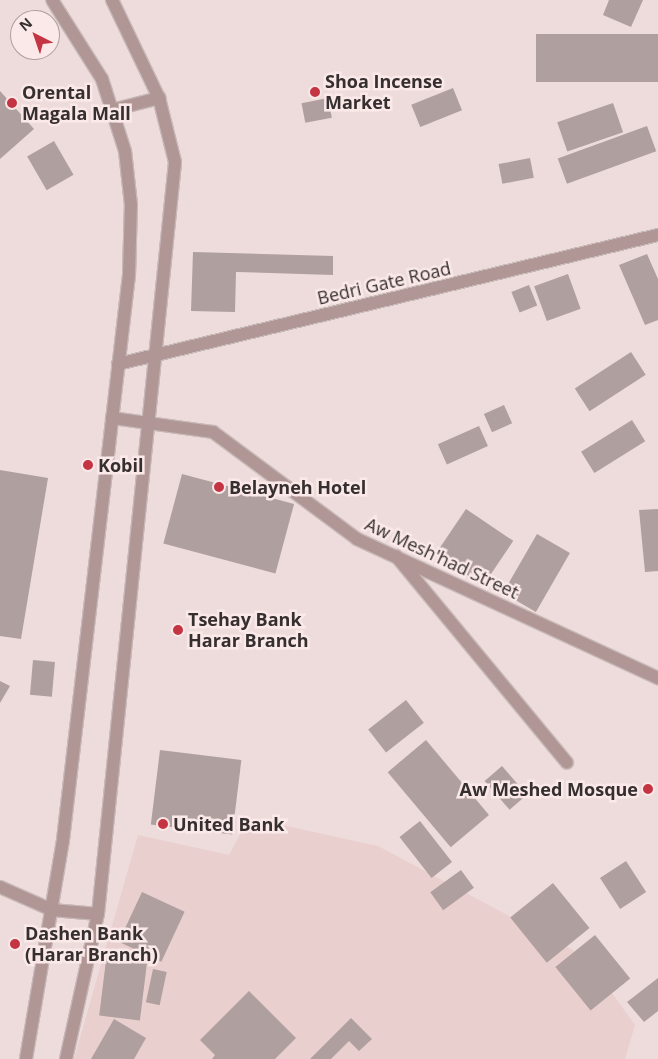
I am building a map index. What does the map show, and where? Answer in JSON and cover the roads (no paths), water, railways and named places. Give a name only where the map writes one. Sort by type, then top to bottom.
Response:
[{"type":"street","points":[[26,1059],[64,840],[128,275],[131,205],[125,151],[102,80],[52,0]]},
{"type":"street","points":[[66,1059],[98,914],[175,162],[159,98],[112,0]]},
{"type":"street","points":[[112,110],[159,98]]},
{"type":"street","name":"Bedri Gate Road","points":[[118,364],[658,235]]},
{"type":"street","name":"Aw Mesh'had Street","points":[[112,418],[213,432],[357,539],[658,678]]},
{"type":"street","points":[[396,556],[567,763]]},
{"type":"street","points":[[0,887],[52,910],[98,914]]},
{"type":"place","name":"Shoa Incense Market","points":[[315,92]]},
{"type":"place","name":"Orental Magala Mall","points":[[12,103]]},
{"type":"place","name":"Kobil","points":[[88,465]]},
{"type":"place","name":"Belayneh Hotel","points":[[219,487]]},
{"type":"place","name":"Tsehay Bank Harar Branch","points":[[178,630]]},
{"type":"place","name":"Aw Meshed Mosque","points":[[648,789]]},
{"type":"place","name":"United Bank","points":[[163,824]]},
{"type":"place","name":"Dashen Bank (Harar Branch)","points":[[15,944]]}]
